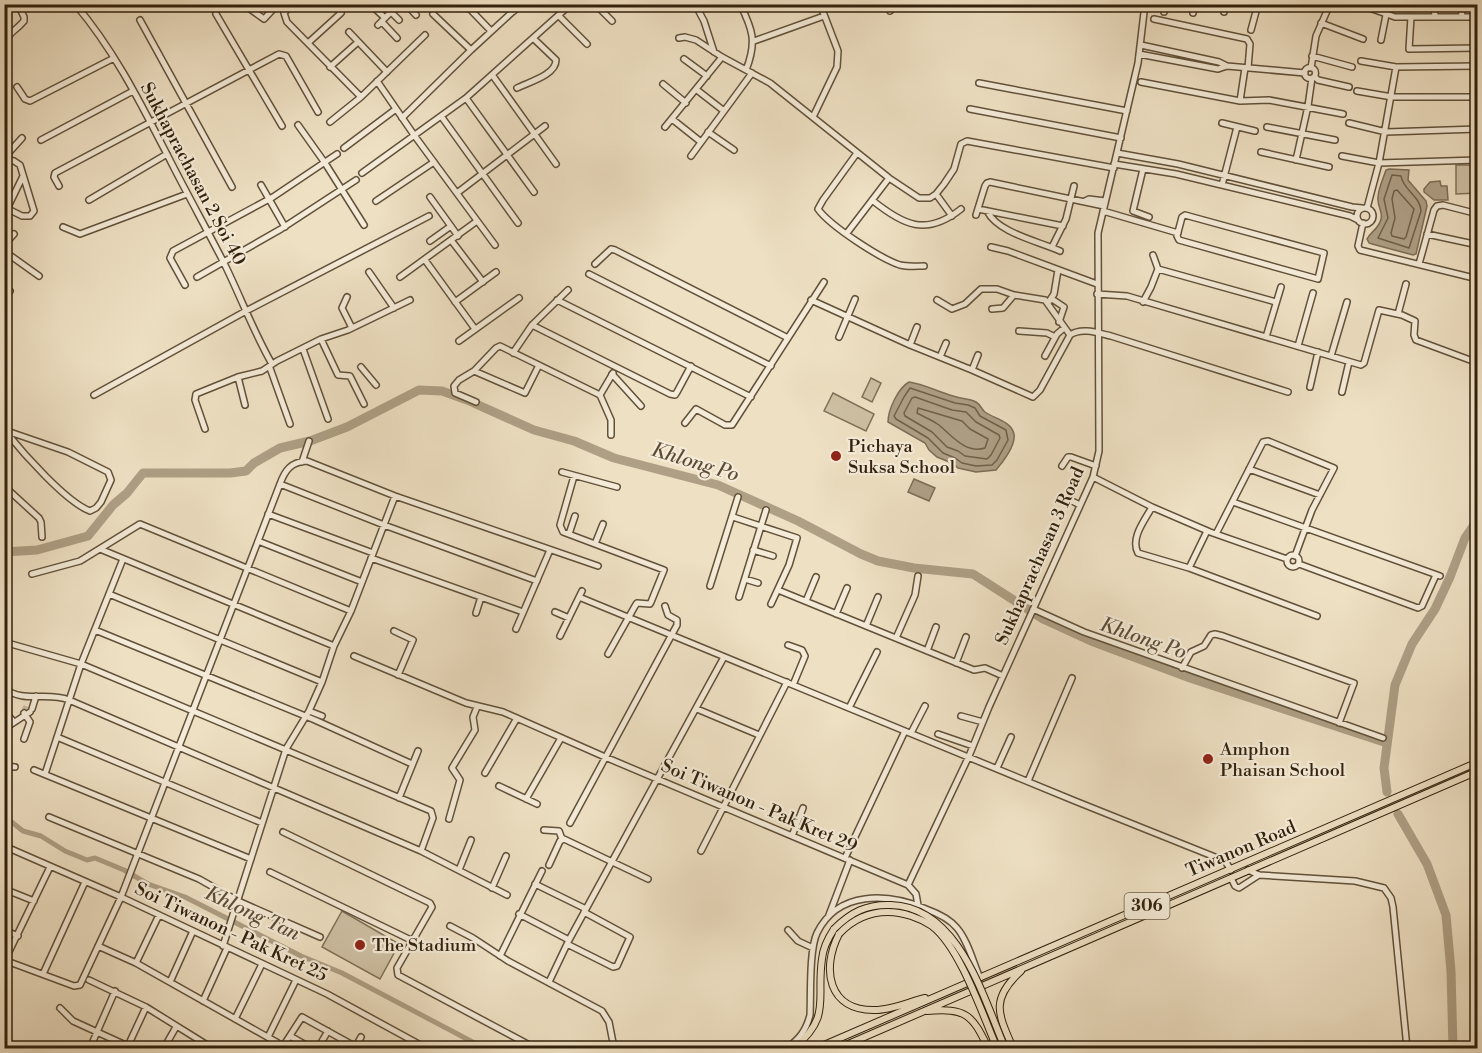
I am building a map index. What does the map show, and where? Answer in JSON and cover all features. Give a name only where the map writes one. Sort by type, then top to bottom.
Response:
[{"type":"main road","name":"Tiwanon Road","points":[[817,1048],[1478,762]]},
{"type":"main road","name":"Tiwanon Road","points":[[840,1048],[1478,771]]},
{"type":"main road","points":[[794,1048],[812,1032],[820,1014],[822,958],[834,928],[851,913],[880,905],[906,907],[935,919],[949,932],[966,960],[1005,1048]]},
{"type":"main road","points":[[936,995],[875,1010],[860,1009],[845,1002],[833,988],[829,971],[831,952],[839,934],[855,920],[867,914],[880,912],[905,914],[931,926],[943,937],[960,963],[997,1048]]},
{"type":"main road","points":[[1013,1048],[1000,1020],[999,999],[1006,986],[1026,966]]},
{"type":"main road","points":[[922,1011],[959,1012],[977,1025],[988,1048]]},
{"type":"main road","points":[[977,1025],[978,1020],[985,1014],[993,1016],[1002,1024]]},
{"type":"street","points":[[6,56],[9,33],[24,21],[18,4]]},
{"type":"street","name":"Sukhaprachasan 2 Soi 40","points":[[75,4],[114,58],[151,123],[223,261],[271,366],[290,424]]},
{"type":"street","points":[[243,4],[264,19],[278,4]]},
{"type":"street","points":[[292,4],[284,13],[284,17],[361,97]]},
{"type":"street","points":[[370,4],[397,38]]},
{"type":"street","points":[[387,4],[399,20]]},
{"type":"street","points":[[382,22],[399,4]]},
{"type":"street","points":[[406,4],[416,15]]},
{"type":"street","points":[[465,4],[491,31]]},
{"type":"street","points":[[507,4],[514,11]]},
{"type":"street","points":[[402,118],[521,4]]},
{"type":"street","points":[[362,173],[466,98],[571,4]]},
{"type":"street","points":[[595,4],[612,21]]},
{"type":"street","points":[[694,4],[704,21],[714,52]]},
{"type":"street","points":[[691,156],[749,72],[754,41],[740,4]]},
{"type":"street","points":[[813,117],[837,67],[838,59],[838,51],[820,4]]},
{"type":"street","points":[[888,4],[890,11]]},
{"type":"street","name":"Sukhaprachasan 3 Road","points":[[908,885],[969,756],[1096,466],[1099,451],[1098,233],[1141,45],[1145,4]]},
{"type":"street","points":[[1164,4],[1164,12]]},
{"type":"street","points":[[1193,13],[1194,4]]},
{"type":"street","points":[[1224,12],[1225,4]]},
{"type":"street","points":[[1251,30],[1258,4]]},
{"type":"street","points":[[1141,45],[1219,62],[1227,66],[1305,73],[1311,68],[1316,36],[1330,4]]},
{"type":"street","points":[[1358,4],[1386,15],[1478,17]]},
{"type":"street","points":[[1434,4],[1435,17]]},
{"type":"street","points":[[1461,4],[1462,17]]},
{"type":"street","points":[[308,43],[340,13]]},
{"type":"street","points":[[216,14],[282,126]]},
{"type":"street","points":[[433,14],[471,51]]},
{"type":"street","points":[[1381,40],[1386,15]]},
{"type":"street","points":[[559,16],[587,44]]},
{"type":"street","points":[[754,41],[824,16]]},
{"type":"street","points":[[1411,17],[1409,49],[1478,48]]},
{"type":"street","points":[[1154,19],[1247,39],[1251,44],[1240,101]]},
{"type":"street","points":[[140,20],[232,187]]},
{"type":"street","points":[[1321,23],[1363,39]]},
{"type":"street","points":[[349,32],[387,72]]},
{"type":"street","points":[[330,122],[361,97],[425,34]]},
{"type":"street","points":[[679,38],[689,37],[770,83],[889,178],[919,198],[930,198],[936,194],[951,176],[961,144],[967,141],[1176,174],[1350,216],[1361,222],[1369,223],[1373,216],[1372,211],[1365,208],[1352,207],[1178,164],[1117,153]]},
{"type":"street","points":[[517,88],[551,71],[556,66],[556,60],[534,39]]},
{"type":"street","points":[[330,67],[358,42]]},
{"type":"street","points":[[59,186],[54,177],[55,173],[283,54],[318,112]]},
{"type":"street","points":[[1139,54],[1218,69],[1227,66]]},
{"type":"street","points":[[665,128],[722,57]]},
{"type":"street","points":[[1312,57],[1352,67]]},
{"type":"street","points":[[17,87],[25,99],[30,101],[114,58]]},
{"type":"street","points":[[684,59],[707,76]]},
{"type":"street","points":[[1361,61],[1396,67],[1478,66]]},
{"type":"street","points":[[1218,69],[1219,62]]},
{"type":"street","points":[[1396,67],[1379,163],[1365,208],[1358,213],[1361,222],[1358,248],[1478,279]]},
{"type":"street","points":[[1296,160],[1316,72],[1311,68]]},
{"type":"street","points":[[1305,73],[1307,77],[1349,87]]},
{"type":"street","points":[[493,76],[556,164]]},
{"type":"street","points":[[377,81],[495,245]]},
{"type":"street","points":[[979,82],[1127,111]]},
{"type":"street","points":[[1141,82],[1240,101],[1269,100],[1343,114]]},
{"type":"street","points":[[663,84],[686,103]]},
{"type":"street","points":[[697,90],[724,111]]},
{"type":"street","points":[[41,140],[132,91]]},
{"type":"street","points":[[1357,91],[1392,97],[1478,97]]},
{"type":"street","points":[[466,98],[534,192]]},
{"type":"street","points":[[344,148],[396,109]]},
{"type":"street","points":[[970,109],[1121,138]]},
{"type":"street","points":[[441,116],[518,223]]},
{"type":"street","points":[[672,118],[701,142]]},
{"type":"street","points":[[1222,123],[1255,131]]},
{"type":"street","points":[[1349,123],[1386,132],[1478,129]]},
{"type":"street","points":[[298,125],[364,225]]},
{"type":"street","points":[[457,193],[545,126]]},
{"type":"street","points":[[1222,185],[1237,127]]},
{"type":"street","points":[[1267,127],[1335,140]]},
{"type":"street","points":[[708,132],[734,150]]},
{"type":"street","points":[[22,138],[4,159],[18,162],[23,176],[34,211],[33,214],[22,216],[6,208],[23,176]]},
{"type":"street","points":[[1261,152],[1329,167]]},
{"type":"street","points":[[857,153],[818,209],[847,233],[891,262],[904,266],[924,266]]},
{"type":"street","points":[[89,200],[167,154]]},
{"type":"street","points":[[185,285],[170,254],[207,231],[269,199],[337,154]]},
{"type":"street","points":[[1342,156],[1379,163],[1478,160]]},
{"type":"street","points":[[376,201],[434,162]]},
{"type":"street","points":[[1176,174],[1178,164]]},
{"type":"street","points":[[1143,169],[1133,211],[1149,218]]},
{"type":"street","points":[[847,233],[889,178]]},
{"type":"street","points":[[197,277],[285,227],[356,180]]},
{"type":"street","points":[[1063,226],[987,211],[977,212],[985,186],[990,182],[1085,201],[1178,233]]},
{"type":"street","points":[[261,185],[285,227]]},
{"type":"street","points":[[1052,248],[1063,226],[1074,186]]},
{"type":"street","points":[[63,227],[80,234],[187,194]]},
{"type":"street","points":[[936,194],[952,216]]},
{"type":"street","points":[[430,197],[458,236]]},
{"type":"street","points":[[872,200],[890,215],[912,225],[933,225],[961,209]]},
{"type":"street","points":[[1419,264],[1437,206],[1443,205],[1478,214]]},
{"type":"street","points":[[987,211],[992,219],[1002,227],[1060,251]]},
{"type":"street","points":[[1185,215],[1324,254],[1317,279],[1180,240],[1177,237],[1178,233],[1185,215]]},
{"type":"street","points":[[94,395],[246,311],[429,216]]},
{"type":"street","points":[[400,277],[477,221]]},
{"type":"street","points":[[430,241],[451,226]]},
{"type":"street","points":[[4,245],[14,234]]},
{"type":"street","points":[[1427,234],[1478,246]]},
{"type":"street","points":[[452,240],[483,282]]},
{"type":"street","points":[[991,247],[1008,251],[1097,284]]},
{"type":"street","points":[[595,264],[610,249],[615,249],[788,338]]},
{"type":"street","points":[[4,251],[39,276]]},
{"type":"street","points":[[1143,302],[1158,269],[1152,255]]},
{"type":"street","points":[[424,260],[475,329]]},
{"type":"street","points":[[1158,269],[1276,302]]},
{"type":"street","points":[[1058,270],[1050,301],[1059,322],[1070,335]]},
{"type":"street","points":[[369,272],[394,308]]},
{"type":"street","points":[[455,302],[496,272]]},
{"type":"street","points":[[589,274],[771,366]]},
{"type":"street","points":[[685,423],[696,409],[730,426],[824,282]]},
{"type":"street","points":[[1398,314],[1406,284]]},
{"type":"street","points":[[1266,337],[1281,287]]},
{"type":"street","points":[[937,300],[952,309],[965,304],[981,289],[998,289],[1014,295],[1050,301],[1064,307],[1059,322]]},
{"type":"street","points":[[513,352],[532,325],[568,290]]},
{"type":"street","points":[[1298,346],[1313,293]]},
{"type":"street","points":[[1097,294],[1127,296],[1349,362],[1363,364],[1379,310],[1415,321],[1416,340],[1470,360]]},
{"type":"street","points":[[992,309],[1003,308],[1014,295]]},
{"type":"street","points":[[347,297],[342,308],[352,328]]},
{"type":"street","points":[[459,341],[519,298]]},
{"type":"street","points":[[839,337],[855,299]]},
{"type":"street","points":[[205,429],[195,395],[271,366],[321,339],[352,328],[410,300]]},
{"type":"street","points":[[557,300],[751,397]]},
{"type":"street","points":[[811,300],[847,318],[1033,397],[1040,390],[1070,335],[1077,331],[1097,332],[1288,392]]},
{"type":"street","points":[[1331,356],[1347,302]]},
{"type":"street","points":[[532,325],[675,395],[691,366]]},
{"type":"street","points":[[910,345],[917,327]]},
{"type":"street","points":[[1045,356],[1055,337],[1064,328]]},
{"type":"street","points":[[1019,331],[1047,333],[1055,337]]},
{"type":"street","points":[[321,339],[338,375],[349,374],[364,404]]},
{"type":"street","points":[[940,357],[946,343]]},
{"type":"street","points":[[476,402],[453,390],[459,380],[474,371],[497,347],[513,352],[600,395],[611,420],[611,435]]},
{"type":"street","points":[[303,349],[328,419]]},
{"type":"street","points":[[1310,387],[1318,352]]},
{"type":"street","points":[[972,370],[978,355]]},
{"type":"street","points":[[1342,392],[1349,362]]},
{"type":"street","points":[[474,371],[525,393],[539,365]]},
{"type":"street","points":[[361,367],[376,385]]},
{"type":"street","points":[[600,395],[616,367]]},
{"type":"street","points":[[353,381],[366,373]]},
{"type":"street","points":[[612,374],[641,406]]},
{"type":"street","points":[[238,377],[245,405]]},
{"type":"street","points":[[5,431],[68,452],[108,472],[111,480],[96,508],[90,511],[84,509],[67,495],[5,431]]},
{"type":"street","points":[[302,462],[309,441]]},
{"type":"street","points":[[1216,534],[1263,442],[1268,441],[1334,468],[1305,526],[1295,555]]},
{"type":"street","points":[[1062,466],[1068,457],[1071,457],[1096,466]]},
{"type":"street","points":[[50,867],[5,960],[78,986],[121,897],[268,514],[288,468],[307,461],[395,496],[598,566]]},
{"type":"street","points":[[1249,469],[1320,495]]},
{"type":"street","points":[[562,472],[617,487]]},
{"type":"street","points":[[574,476],[560,525],[563,532],[664,570],[650,604],[637,603],[608,654]]},
{"type":"street","points":[[1093,477],[1152,507],[1207,531],[1287,559]]},
{"type":"street","points":[[280,484],[384,525],[537,580]]},
{"type":"street","points":[[5,488],[39,518],[42,537]]},
{"type":"street","points":[[203,1001],[225,947],[286,749],[308,713],[322,682],[334,646],[351,611],[395,496]]},
{"type":"street","points":[[710,586],[738,497]]},
{"type":"street","points":[[1068,499],[1080,505]]},
{"type":"street","points":[[1233,502],[1438,575],[1422,606],[1418,608],[1299,564]]},
{"type":"street","points":[[1152,507],[1136,539],[1134,546],[1138,553],[1189,568],[1317,616]]},
{"type":"street","points":[[739,597],[766,510]]},
{"type":"street","points":[[268,514],[372,556],[523,612]]},
{"type":"street","points":[[570,534],[575,516]]},
{"type":"street","points":[[733,516],[797,538],[789,565],[771,604]]},
{"type":"street","points":[[32,574],[80,561],[140,524],[351,611]]},
{"type":"street","points":[[595,544],[603,524]]},
{"type":"street","points":[[1189,568],[1207,531]]},
{"type":"street","points":[[258,541],[362,582]]},
{"type":"street","points":[[100,549],[334,646]]},
{"type":"street","points":[[516,629],[550,550]]},
{"type":"street","points":[[753,550],[773,556]]},
{"type":"street","points":[[1287,559],[1295,555]]},
{"type":"street","points":[[1295,555],[1299,564]]},
{"type":"street","points":[[45,774],[81,664],[123,559]]},
{"type":"street","points":[[1287,559],[1290,567],[1299,564]]},
{"type":"street","points":[[896,638],[912,603],[918,576]]},
{"type":"street","points":[[806,601],[816,578]]},
{"type":"street","points":[[745,579],[758,583]]},
{"type":"street","points":[[836,614],[847,588]]},
{"type":"street","points":[[778,590],[956,663],[975,670],[985,668],[1003,676]]},
{"type":"street","points":[[560,636],[582,591]]},
{"type":"street","points":[[109,594],[322,682]]},
{"type":"street","points":[[476,613],[481,597]]},
{"type":"street","points":[[579,597],[1225,861],[1231,870]]},
{"type":"street","points":[[866,626],[878,597]]},
{"type":"street","points":[[570,824],[678,622],[668,615],[665,606]]},
{"type":"street","points":[[1032,611],[1182,668],[1383,738]]},
{"type":"street","points":[[555,612],[569,618]]},
{"type":"street","points":[[927,651],[936,627]]},
{"type":"street","points":[[95,630],[206,676],[308,713],[412,764]]},
{"type":"street","points":[[394,631],[413,640],[398,675]]},
{"type":"street","points":[[1182,668],[1191,652],[1204,646],[1212,634],[1234,640],[1354,683],[1339,723]]},
{"type":"street","points":[[956,663],[966,637]]},
{"type":"street","points":[[4,642],[81,664],[430,811],[433,814],[421,851]]},
{"type":"street","points":[[701,850],[759,735],[805,656],[798,648],[788,645]]},
{"type":"street","points":[[849,708],[877,652]]},
{"type":"street","name":"Soi Tiwanon - Pak Kret 29","points":[[354,656],[477,707],[503,712],[605,758],[908,885]]},
{"type":"street","points":[[549,982],[568,942],[724,657]]},
{"type":"street","points":[[1028,782],[1072,678]]},
{"type":"street","points":[[4,688],[17,695],[29,697],[58,695],[421,851],[507,895]]},
{"type":"street","points":[[4,729],[26,712],[36,696]]},
{"type":"street","points":[[24,739],[30,724],[26,712],[29,697]]},
{"type":"street","points":[[787,1048],[803,1033],[810,1016],[813,948],[817,933],[829,916],[848,859],[908,732],[925,706]]},
{"type":"street","points":[[449,819],[460,780],[452,768],[476,728],[473,717],[477,707]]},
{"type":"street","points":[[697,709],[759,735]]},
{"type":"street","points":[[4,711],[14,722]]},
{"type":"street","points":[[308,713],[322,716]]},
{"type":"street","points":[[961,716],[983,722]]},
{"type":"street","points":[[486,773],[517,718]]},
{"type":"street","points":[[938,734],[973,746]]},
{"type":"street","points":[[57,737],[262,823]]},
{"type":"street","points":[[997,768],[1011,737]]},
{"type":"street","points":[[526,799],[561,738]]},
{"type":"street","points":[[399,798],[418,751]]},
{"type":"street","points":[[4,766],[15,767]]},
{"type":"street","points":[[34,770],[251,859]]},
{"type":"street","points":[[499,786],[537,804]]},
{"type":"street","points":[[792,836],[803,808]]},
{"type":"street","points":[[49,817],[199,879],[238,902],[320,937]]},
{"type":"street","points":[[544,830],[559,831],[562,839],[648,879]]},
{"type":"street","points":[[283,832],[430,903],[432,907],[397,968],[398,975],[535,1048]]},
{"type":"street","points":[[549,865],[562,839]]},
{"type":"street","points":[[459,870],[471,840]]},
{"type":"street","name":"Soi Tiwanon - Pak Kret 25","points":[[4,846],[121,897],[327,994],[426,1048]]},
{"type":"street","points":[[492,888],[506,856]]},
{"type":"street","points":[[1248,870],[1259,875],[1355,881],[1384,888],[1391,898],[1393,907],[1407,1048]]},
{"type":"street","points":[[270,872],[412,941]]},
{"type":"street","points":[[500,956],[542,872]]},
{"type":"street","points":[[1231,878],[1235,886],[1239,888],[1259,875]]},
{"type":"street","points":[[43,974],[85,882]]},
{"type":"street","points":[[519,914],[614,967],[617,966],[630,937],[535,884]]},
{"type":"street","points":[[908,885],[916,894],[918,905]]},
{"type":"street","points":[[4,890],[34,901]]},
{"type":"street","points":[[829,916],[846,903],[872,897],[901,900],[918,905],[947,919],[958,928],[980,978]]},
{"type":"street","points":[[136,963],[159,915]]},
{"type":"street","points":[[450,926],[602,1011],[609,1022],[614,1048]]},
{"type":"street","points":[[4,930],[18,936]]},
{"type":"street","points":[[788,930],[798,941],[813,948]]},
{"type":"street","points":[[170,982],[193,931]]},
{"type":"street","points":[[98,946],[136,963],[268,1037],[280,1046],[290,1036],[302,1017],[356,1048],[361,1037]]},
{"type":"street","points":[[236,1019],[262,964]]},
{"type":"street","points":[[89,980],[146,1007],[212,1048]]},
{"type":"street","points":[[268,1037],[296,980]]},
{"type":"street","points":[[90,1048],[115,991]]},
{"type":"street","points":[[60,1008],[68,1018],[129,1048],[146,1007]]},
{"type":"street","points":[[164,1048],[176,1027]]},
{"type":"street","points":[[318,1048],[328,1031]]},
{"type":"street","points":[[290,1036],[311,1048]]},
{"type":"shaded area","points":[[1456,165],[1477,165],[1477,193],[1456,194]]},
{"type":"shaded area","points":[[871,378],[881,383],[872,402],[862,397]]},
{"type":"shaded area","points":[[833,393],[874,414],[866,431],[824,411]]},
{"type":"shaded area","name":"The Stadium","points":[[342,911],[399,944],[380,979],[322,947]]},
{"type":"water","points":[[1386,170],[1409,170],[1408,180],[1426,201],[1427,206],[1416,254],[1413,255],[1369,243],[1367,239],[1380,222],[1378,193]]},
{"type":"water","points":[[1440,181],[1441,186],[1447,186],[1448,200],[1434,200],[1424,192],[1430,182]]},
{"type":"water","points":[[909,382],[973,401],[979,404],[985,412],[1010,426],[1014,434],[1013,443],[996,470],[976,472],[958,468],[937,457],[925,443],[888,422],[894,400]]},
{"type":"water","points":[[914,479],[935,488],[929,501],[908,492]]},
{"type":"waterway","name":"Khlong Po","points":[[4,552],[37,550],[88,536],[143,473],[246,471],[254,463],[280,448],[310,441],[347,427],[419,390],[442,391],[534,430],[574,441],[614,458],[718,485],[798,521],[878,561],[914,568],[973,574],[1043,619],[1091,641],[1190,678],[1387,743]]},
{"type":"waterway","points":[[1387,792],[1384,768],[1395,685],[1412,644],[1435,609],[1465,538],[1478,519]]},
{"type":"waterway","points":[[1398,814],[1427,864],[1446,915],[1451,971],[1453,1048]]},
{"type":"waterway","name":"Khlong Tan","points":[[4,816],[23,831],[41,836],[65,851],[87,860],[95,858],[124,870],[148,884],[185,897],[301,956],[342,973],[484,1048]]},
{"type":"tunnel","points":[[24,710],[26,706]]},
{"type":"place","name":"Pichaya Suksa School","points":[[836,456]]},
{"type":"place","name":"Amphon Phaisan School","points":[[1208,759]]},
{"type":"place","name":"The Stadium","points":[[360,945]]}]
